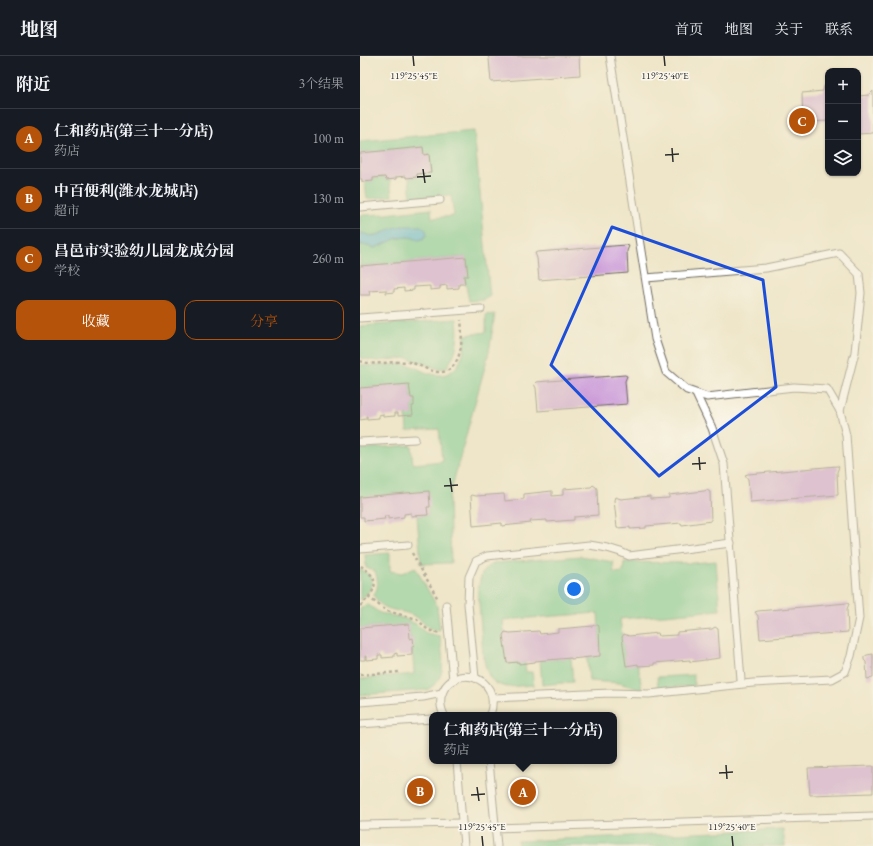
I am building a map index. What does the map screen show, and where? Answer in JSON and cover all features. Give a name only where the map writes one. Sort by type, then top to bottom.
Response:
[{"type":"lane","points":[[493,698],[611,693],[649,694],[753,683],[832,679],[845,672],[851,656],[859,618],[846,435],[840,411],[827,389],[794,387],[707,397],[687,390],[666,372],[655,339],[610,56]]},
{"type":"lane","points":[[360,207],[440,200]]},
{"type":"lane","points":[[646,278],[766,268],[839,253],[859,274],[860,293],[855,352],[840,411]]},
{"type":"lane","points":[[360,318],[481,309]]},
{"type":"lane","points":[[696,394],[712,428],[724,464],[741,680]]},
{"type":"lane","points":[[360,442],[415,439]]},
{"type":"lane","points":[[475,678],[468,604],[469,577],[476,561],[487,556],[589,545],[605,547],[629,556],[731,543]]},
{"type":"lane","points":[[360,549],[408,545]]},
{"type":"lane","points":[[446,605],[453,680]]},
{"type":"lane","points":[[442,712],[440,702],[442,693],[447,685],[453,680],[461,677],[475,678],[485,683],[493,698],[491,712]]},
{"type":"lane","points":[[360,702],[423,697],[442,693]]},
{"type":"lane","points":[[360,724],[429,719]]},
{"type":"lane","points":[[457,764],[464,846]]},
{"type":"lane","points":[[489,764],[496,846]]},
{"type":"lane","points":[[495,828],[873,816]]},
{"type":"lane","points":[[360,826],[462,823]]},
{"type":"path","points":[[360,361],[364,363],[410,362],[437,372],[446,372],[452,367],[458,358],[462,344],[460,310]]},
{"type":"path","points":[[408,545],[420,569],[447,614]]},
{"type":"path","points":[[360,606],[372,594],[375,585],[374,577],[361,566]]},
{"type":"path","points":[[368,597],[386,611],[417,619],[428,630],[437,633],[449,633]]},
{"type":"path","points":[[360,676],[400,672]]},
{"type":"highlighted area","points":[[612,227],[763,280],[776,387],[659,476],[551,365]]},
{"type":"green space","points":[[474,131],[490,296],[484,300],[469,301],[464,276],[468,276],[466,257],[360,266],[360,244],[375,248],[397,238],[410,237],[419,240],[424,238],[388,230],[374,236],[364,234],[360,232],[360,215],[431,209],[432,218],[454,216],[451,195],[411,198],[409,178],[417,177],[417,174],[430,173],[429,154],[424,155],[423,147],[360,153],[360,141]]},
{"type":"green space","points":[[385,177],[386,180],[390,180],[392,196],[367,199],[365,182],[373,181],[373,178]]},
{"type":"green space","points":[[495,314],[489,352],[449,498],[451,563],[421,564],[417,516],[428,515],[429,491],[360,497],[360,449],[411,445],[413,464],[442,461],[439,429],[407,431],[406,415],[413,415],[412,406],[414,406],[414,398],[411,398],[409,384],[360,388],[360,364],[372,366],[403,364],[437,375],[447,374],[458,365],[460,361],[464,351],[465,335],[486,332],[486,315]]},
{"type":"green space","points":[[457,319],[458,332],[456,350],[447,367],[439,369],[407,358],[377,361],[360,358],[360,326]]},
{"type":"green space","points":[[390,553],[390,571],[402,573],[415,567],[437,606],[440,630],[431,629],[416,617],[387,608],[377,601],[374,595],[377,586],[375,571],[366,568],[365,555]]},
{"type":"green space","points":[[581,556],[613,562],[614,573],[623,572],[624,562],[693,563],[716,561],[720,610],[620,619],[626,665],[638,664],[642,690],[619,683],[589,681],[587,658],[600,655],[598,613],[503,620],[507,663],[525,663],[526,672],[532,672],[534,685],[507,687],[496,684],[490,678],[483,656],[478,589],[481,576],[485,569],[494,563]]},
{"type":"green space","points":[[360,569],[369,575],[373,583],[370,590],[360,601]]},
{"type":"green space","points":[[367,604],[380,613],[403,618],[416,624],[426,633],[440,636],[443,659],[439,679],[434,685],[427,690],[360,695],[360,679],[414,674],[412,646],[413,638],[410,639],[409,624],[360,628],[360,609]]},
{"type":"green space","points":[[571,658],[573,682],[542,685],[540,660]]},
{"type":"green space","points":[[694,675],[694,686],[658,688],[657,677]]},
{"type":"green space","points":[[783,829],[785,846],[518,846],[518,841]]},
{"type":"water","points":[[402,226],[421,226],[426,230],[427,234],[424,238],[419,240],[410,237],[397,238],[375,248],[360,244],[360,232],[374,236]]},
{"type":"building","points":[[488,56],[579,56],[580,75],[491,82]]},
{"type":"building","points":[[825,85],[825,121],[803,122],[802,93],[823,91]]},
{"type":"building","points":[[873,91],[873,133],[861,134],[861,96],[869,95]]},
{"type":"building","points":[[423,147],[424,155],[429,154],[431,173],[417,174],[417,177],[406,178],[406,176],[386,180],[385,177],[373,178],[373,181],[362,182],[362,179],[360,179],[360,153]]},
{"type":"building","points":[[629,246],[627,251],[628,273],[539,280],[537,258],[535,253],[537,252]]},
{"type":"building","points":[[466,257],[468,276],[464,276],[465,284],[459,284],[459,288],[447,289],[447,285],[440,286],[440,289],[430,290],[430,286],[414,287],[414,290],[404,291],[404,288],[394,289],[394,292],[386,293],[386,290],[369,291],[370,295],[360,295],[360,266]]},
{"type":"building","points":[[627,376],[625,381],[627,404],[538,411],[536,388],[534,384],[536,382]]},
{"type":"building","points":[[409,384],[411,398],[414,398],[414,406],[412,406],[413,415],[398,416],[398,413],[395,413],[395,416],[383,417],[383,414],[379,415],[379,418],[367,419],[366,416],[366,419],[360,420],[360,388]]},
{"type":"building","points":[[839,467],[837,472],[838,495],[750,502],[748,479],[745,475]]},
{"type":"building","points":[[593,485],[597,489],[598,515],[574,517],[574,520],[547,522],[547,520],[530,521],[531,523],[502,526],[502,523],[473,526],[472,495],[504,494],[505,501],[524,499],[524,494],[552,491],[552,496],[563,495],[563,489],[591,487]]},
{"type":"building","points":[[707,490],[710,492],[711,521],[682,525],[681,523],[646,526],[646,528],[617,528],[615,497],[621,499],[650,496],[650,499],[669,498],[669,495]]},
{"type":"building","points":[[429,491],[430,507],[427,507],[428,515],[411,516],[411,513],[404,514],[404,517],[388,519],[388,516],[384,516],[385,519],[364,521],[364,517],[360,517],[360,497]]},
{"type":"building","points":[[849,604],[847,609],[848,632],[760,639],[758,616],[755,612]]},
{"type":"building","points":[[409,624],[410,639],[413,638],[414,646],[412,646],[412,655],[397,656],[397,653],[394,654],[394,657],[382,658],[382,655],[378,655],[378,659],[366,660],[365,656],[365,660],[360,660],[360,628]]},
{"type":"building","points":[[594,625],[599,626],[600,656],[535,661],[519,664],[519,662],[507,663],[503,635],[505,632],[539,631],[540,634],[558,632],[558,629]]},
{"type":"building","points":[[715,627],[718,629],[720,658],[690,662],[690,660],[654,663],[654,665],[638,666],[638,664],[626,666],[622,637],[624,634],[629,636],[658,633],[659,636],[677,635],[677,632],[712,629]]},
{"type":"building","points":[[873,654],[873,678],[867,679],[866,662],[864,657]]},
{"type":"building","points":[[873,766],[873,793],[810,795],[808,768]]},
{"type":"place","name":"昌邑市实验幼儿园龙成分园","points":[[802,121]]},
{"type":"place","name":"中百便利(潍水龙城店)","points":[[420,791]]},
{"type":"place","name":"仁和药店(第三十一分店)","points":[[523,792]]}]
